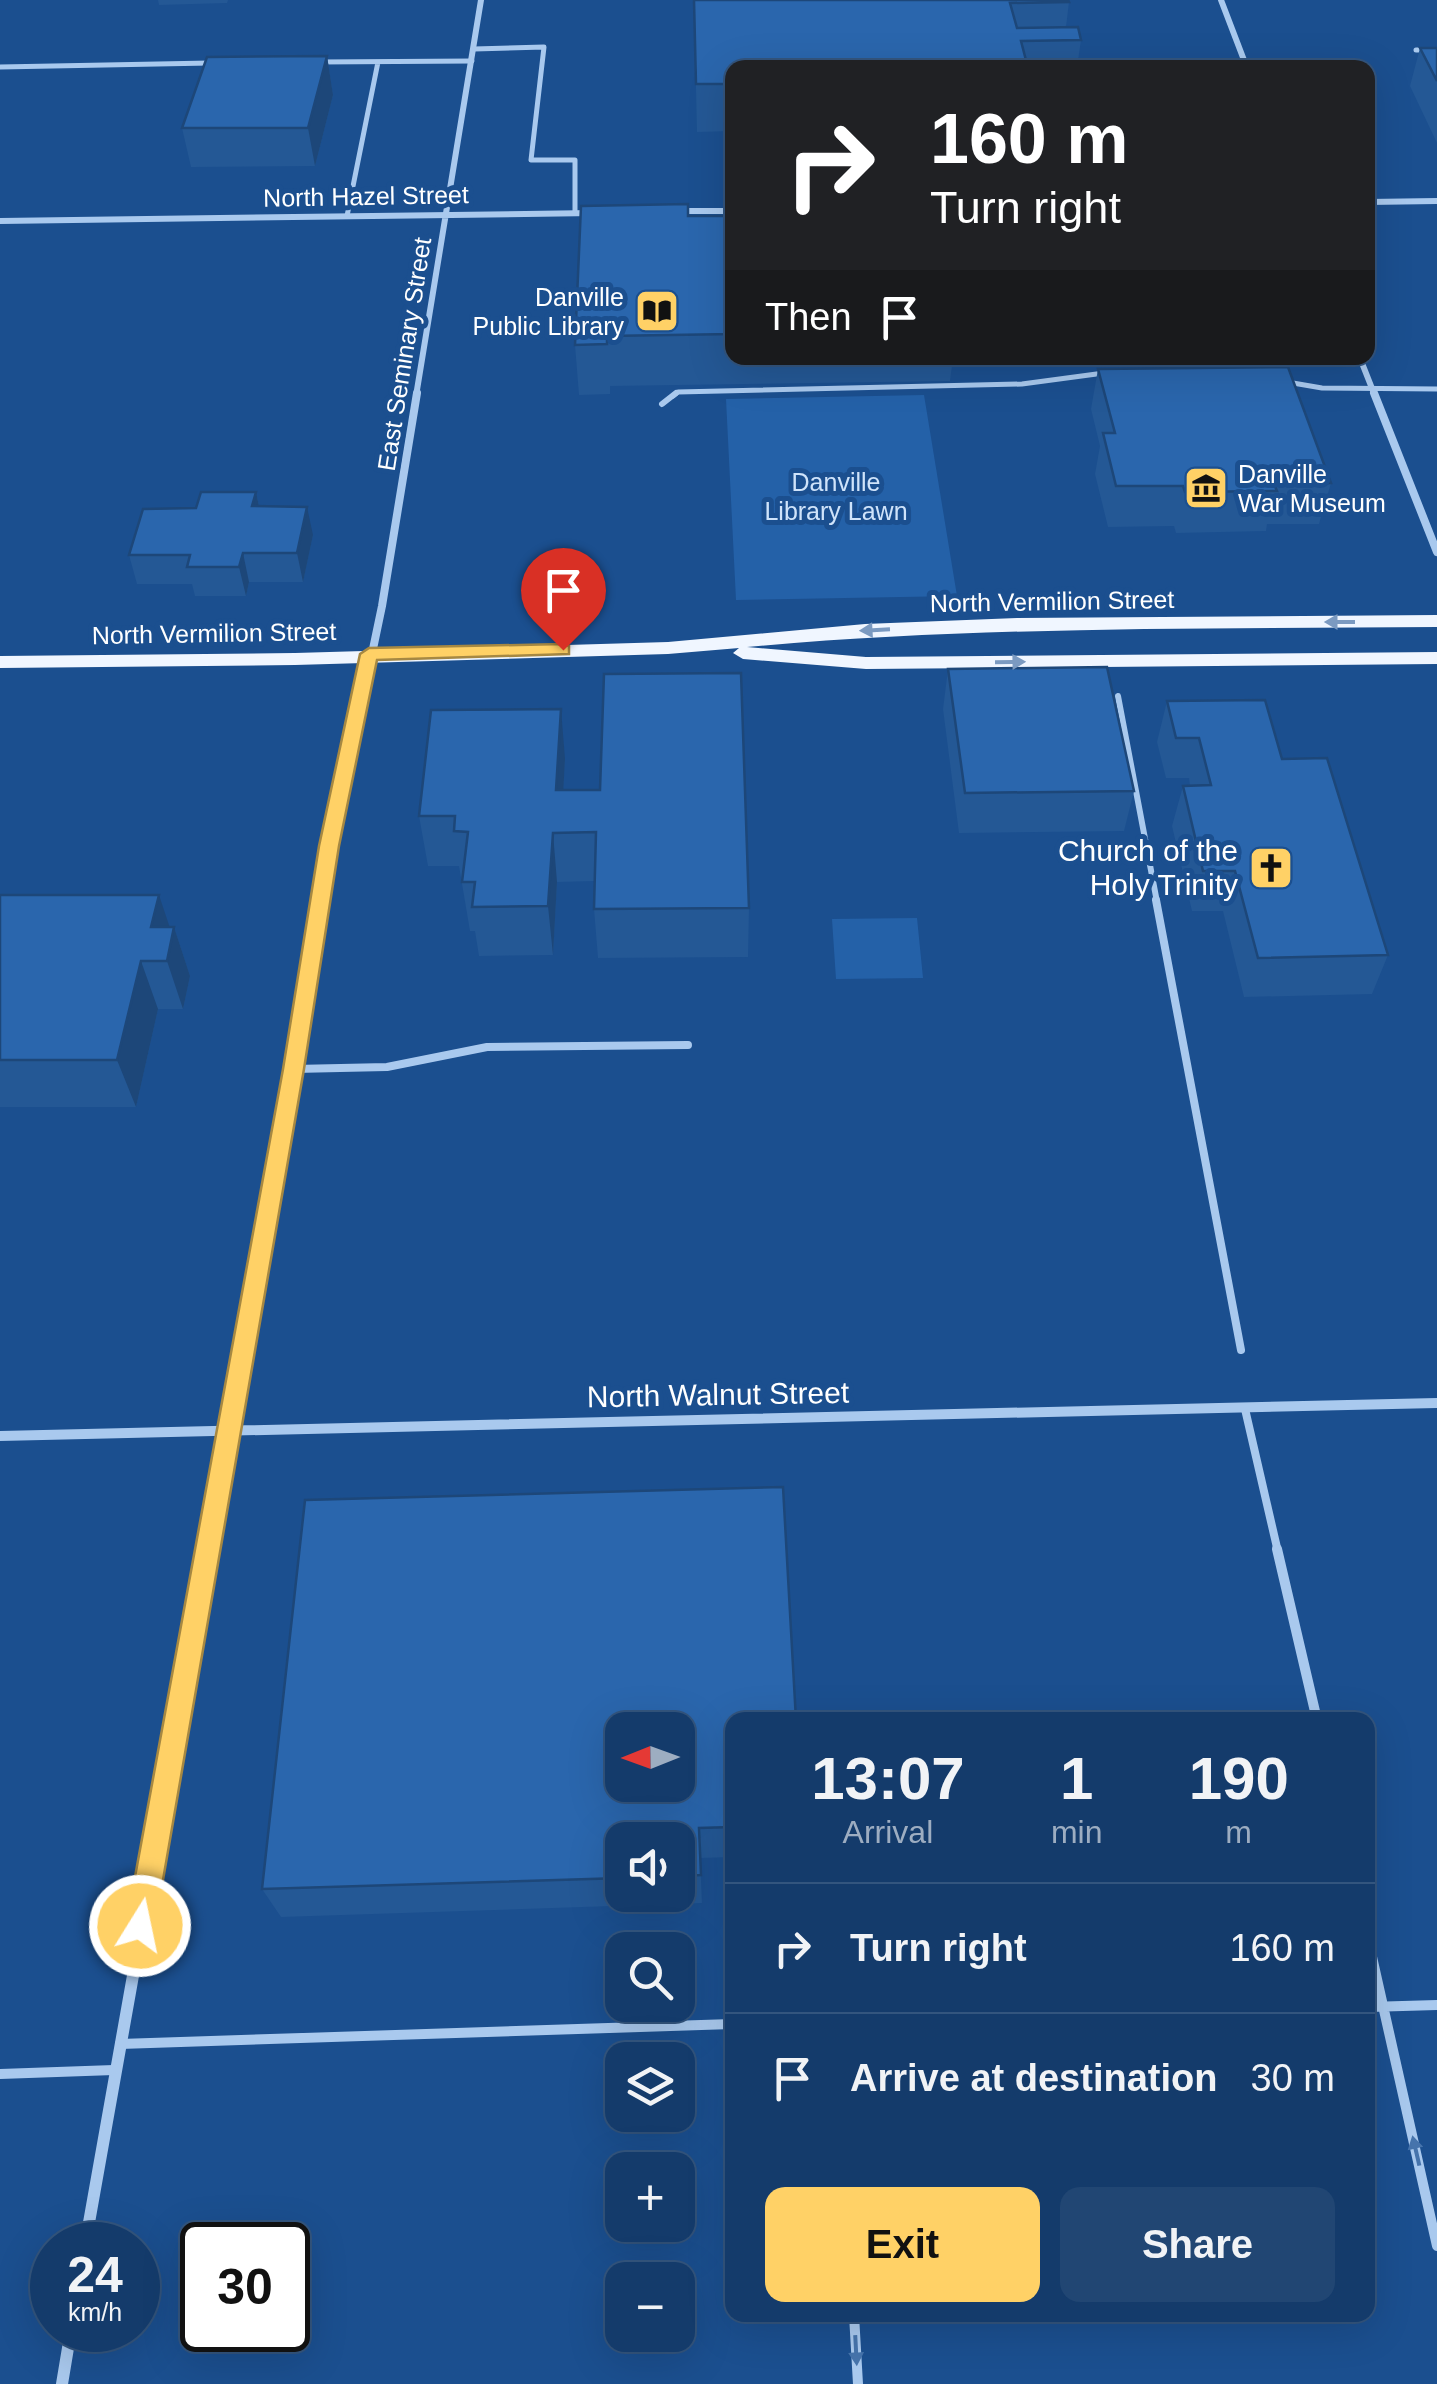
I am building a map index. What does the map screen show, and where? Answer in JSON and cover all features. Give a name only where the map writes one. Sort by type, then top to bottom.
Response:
[{"type":"main road","name":"North Vermilion Street","points":[[0,662],[294,659],[668,648],[865,630],[1017,624],[1437,621]]},
{"type":"main road","name":"North Vermilion Street","points":[[668,648],[866,663],[1437,658]]},
{"type":"street","name":"East Seminary Street","points":[[89,2222],[294,1069],[329,846],[386,588],[481,0]]},
{"type":"street","points":[[1221,0],[1244,60]]},
{"type":"street","points":[[1375,202],[1437,201]]},
{"type":"street","points":[[673,212],[725,210]]},
{"type":"street","name":"North Hazel Street","points":[[0,221],[614,212]]},
{"type":"street","points":[[1363,365],[1437,552]]},
{"type":"street","name":"North Walnut Street","points":[[0,1436],[1437,1403]]},
{"type":"street","points":[[62,2384],[67,2352]]},
{"type":"lane","points":[[474,48],[544,47],[531,160],[574,160],[575,213]]},
{"type":"lane","points":[[1416,50],[1437,50]]},
{"type":"lane","points":[[320,62],[472,61]]},
{"type":"lane","points":[[347,216],[378,62]]},
{"type":"lane","points":[[0,67],[224,63]]},
{"type":"lane","points":[[662,404],[678,392],[1022,384],[1078,373],[1117,373]]},
{"type":"lane","points":[[1272,379],[1322,388],[1437,389]]},
{"type":"lane","points":[[1118,696],[1241,1350]]},
{"type":"lane","points":[[294,1069],[387,1067],[487,1047],[688,1045]]},
{"type":"lane","points":[[1245,1409],[1315,1712]]},
{"type":"lane","points":[[1375,1971],[1437,2246]]},
{"type":"lane","points":[[1375,2007],[1437,2004]]},
{"type":"lane","points":[[120,2044],[725,2024]]},
{"type":"lane","points":[[0,2074],[114,2070]]},
{"type":"lane","points":[[854,2322],[858,2384]]},
{"type":"green space","name":"Danville Library Lawn","points":[[924,395],[957,596],[736,600],[726,399]]},
{"type":"green space","points":[[917,918],[923,978],[836,979],[832,919]]},
{"type":"building","points":[[694,0],[1068,0],[1010,3],[1017,28],[1078,27],[1081,40],[1021,41],[1026,60],[725,60],[725,84],[696,84]]},
{"type":"building","points":[[1420,48],[1437,48],[1437,81]]},
{"type":"building","points":[[327,56],[308,128],[182,128],[207,57]]},
{"type":"building","points":[[688,204],[688,216],[725,216],[725,334],[607,336],[607,344],[575,345],[581,206]]},
{"type":"building","points":[[1288,367],[1331,483],[1274,484],[1277,491],[1185,492],[1183,486],[1116,486],[1103,433],[1115,433],[1098,369]]},
{"type":"building","points":[[201,492],[256,492],[252,506],[307,507],[297,553],[243,553],[239,567],[187,567],[190,555],[129,555],[143,509],[196,508]]},
{"type":"building","points":[[1107,667],[1134,791],[965,793],[948,669]]},
{"type":"building","points":[[741,673],[749,908],[594,909],[596,832],[553,833],[548,906],[472,907],[475,882],[462,882],[468,832],[454,831],[455,816],[419,816],[431,710],[561,709],[556,790],[600,790],[604,674]]},
{"type":"building","points":[[1265,700],[1282,759],[1327,758],[1388,955],[1258,958],[1235,871],[1203,871],[1183,786],[1211,785],[1199,738],[1176,738],[1167,701]]},
{"type":"building","points":[[0,895],[159,895],[151,927],[174,927],[167,961],[141,961],[117,1060],[0,1060]]},
{"type":"building","points":[[783,1487],[796,1712],[725,1712],[725,1827],[699,1828],[701,1875],[695,1875],[695,1822],[605,1822],[605,1879],[262,1889],[305,1500]]},
{"type":"place","name":"Danville Public Library","points":[[657,311]]},
{"type":"place","name":"Danville War Museum","points":[[1206,488]]},
{"type":"place","name":"Church of the Holy Trinity","points":[[1271,868]]},
{"type":"route","points":[[140,1926],[294,1069],[329,846],[369,654],[563,650]]}]
